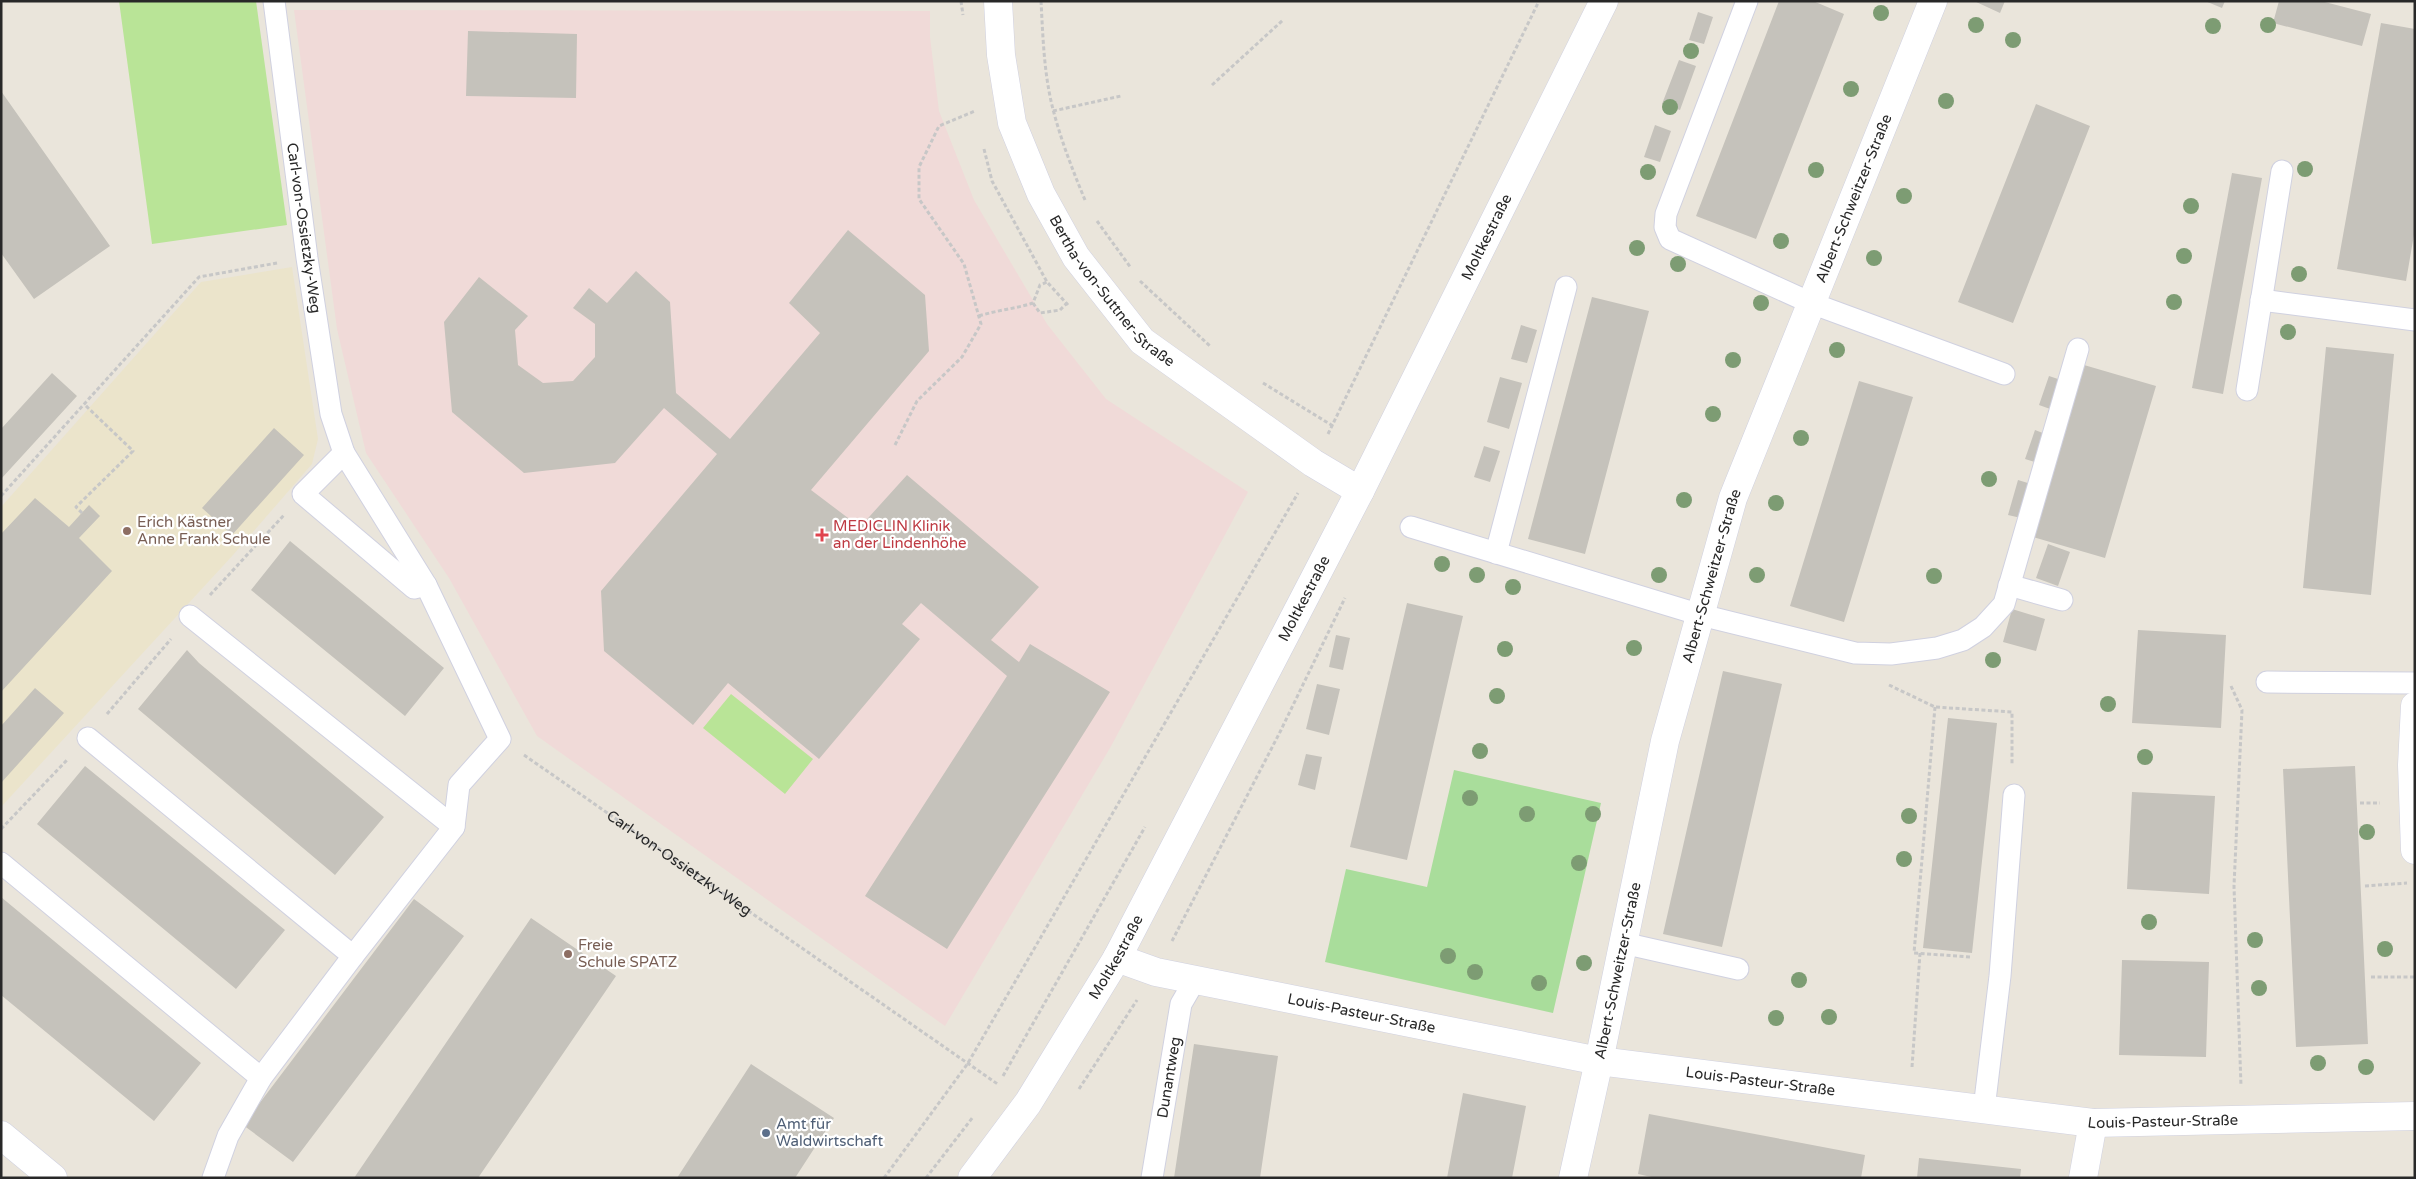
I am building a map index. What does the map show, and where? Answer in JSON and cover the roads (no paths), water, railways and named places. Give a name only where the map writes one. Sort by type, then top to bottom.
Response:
[{"type":"street","name":"Bertha-von-Suttner-Straße","points":[[998,1],[1001,55],[1012,122],[1041,194],[1076,257],[1142,341],[1313,463],[1360,491]]},
{"type":"street","name":"Moltkestraße","points":[[972,1178],[1028,1103],[1117,958],[1360,491],[1604,1]]},
{"type":"street","name":"Albert-Schweitzer-Straße","points":[[1573,1178],[1665,741],[1734,498],[1933,1]]},
{"type":"street","points":[[2415,706],[2412,765],[2415,850]]},
{"type":"street","name":"Louis-Pasteur-Straße","points":[[1117,958],[1156,972],[1599,1061],[2093,1123],[2415,1116]]},
{"type":"street","points":[[2083,1178],[2093,1123]]},
{"type":"street","points":[[1,1135],[53,1178]]},
{"type":"lane","name":"Carl-von-Ossietzky-Weg","points":[[274,1],[307,258],[331,414],[344,453],[426,585],[500,740],[459,785],[454,828]]},
{"type":"lane","points":[[1747,1],[1666,214],[1665,227],[1670,239],[1811,303],[2004,374]]},
{"type":"lane","points":[[2248,390],[2282,171]]},
{"type":"lane","points":[[1496,553],[1566,287]]},
{"type":"lane","points":[[2262,300],[2415,320]]},
{"type":"lane","points":[[1412,527],[1700,615],[1855,653],[1891,654],[1937,648],[1963,640],[1983,627],[2004,604],[2078,349]]},
{"type":"lane","points":[[344,453],[303,494],[414,588],[426,585]]},
{"type":"lane","points":[[2009,585],[2062,600]]},
{"type":"lane","points":[[190,616],[454,828],[353,956],[261,1078],[228,1136],[213,1178]]},
{"type":"lane","points":[[2267,682],[2415,682]]},
{"type":"lane","points":[[88,738],[353,956]]},
{"type":"lane","points":[[1984,1109],[2001,960],[2014,795]]},
{"type":"lane","points":[[1,863],[261,1078]]},
{"type":"lane","points":[[1623,943],[1738,969]]},
{"type":"lane","name":"Dunantweg","points":[[1152,1178],[1181,1004],[1195,980]]},
{"type":"place","name":"Erich Kästner Anne Frank Schule","points":[[127,531]]},
{"type":"place","name":"MEDICLIN Klinik an der Lindenhöhe","points":[[822,535]]},
{"type":"place","name":"Freie Schule SPATZ","points":[[568,954]]},
{"type":"place","name":"Amt für Waldwirtschaft","points":[[766,1133]]}]
